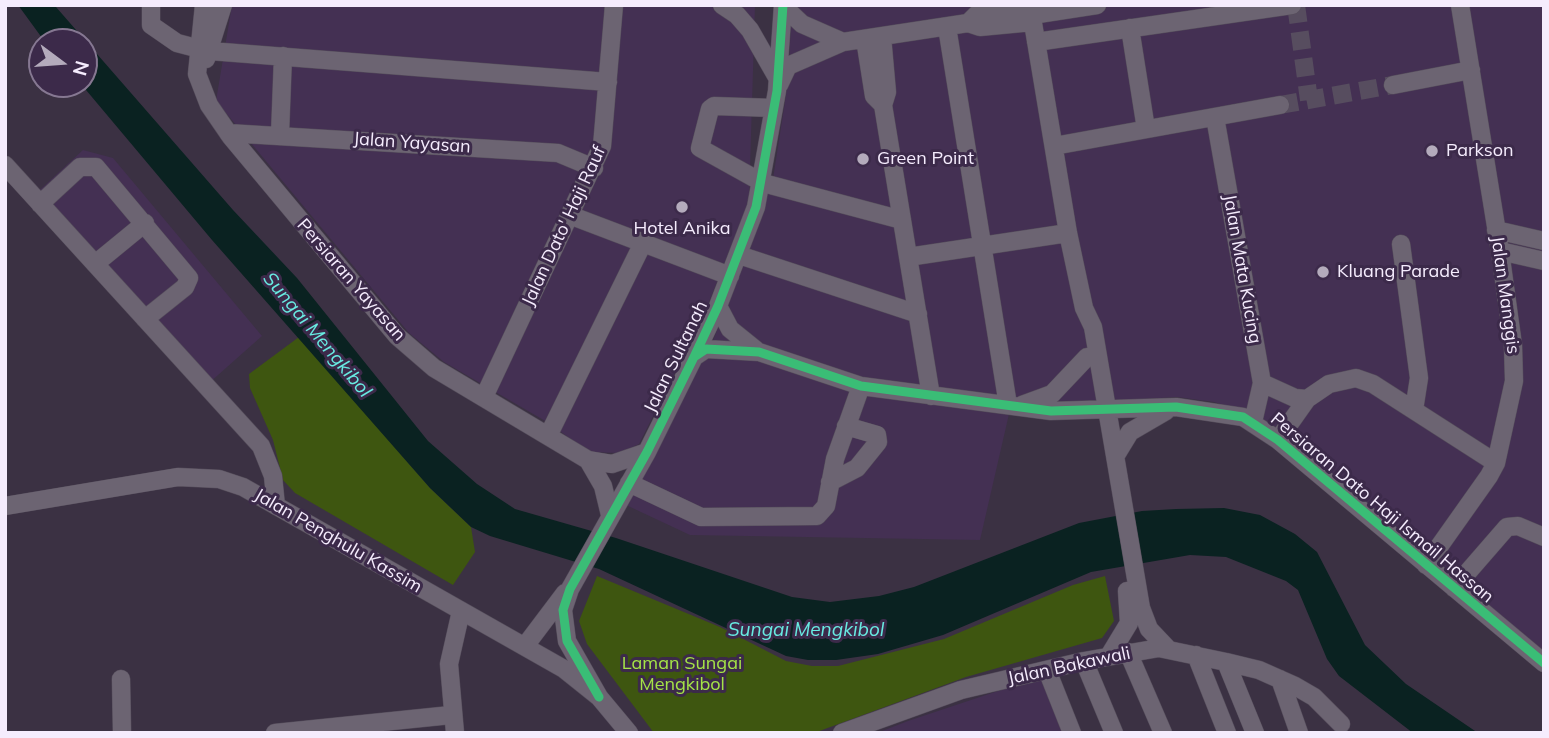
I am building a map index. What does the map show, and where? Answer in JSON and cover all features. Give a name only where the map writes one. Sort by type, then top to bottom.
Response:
[{"type":"street","points":[[151,5],[149,20],[157,30],[177,43],[205,50],[608,82]]},
{"type":"street","name":"Persiaran Yayasan","points":[[204,5],[205,50]]},
{"type":"street","name":"Persiaran Yayasan","points":[[223,5],[198,74],[209,105],[228,133],[397,336],[434,368],[549,434],[588,460],[603,486],[610,515]]},
{"type":"street","name":"Jalan Dato' Haji Rauf","points":[[484,397],[572,216],[594,168],[604,138],[614,5]]},
{"type":"street","points":[[722,5],[750,30],[776,93]]},
{"type":"street","points":[[776,93],[788,66],[843,42],[968,23],[977,13],[1031,12],[1097,5]]},
{"type":"street","points":[[1036,42],[1292,5]]},
{"type":"street","name":"Jalan Manggis","points":[[1426,565],[1496,463],[1514,381],[1513,345],[1500,251],[1461,5]]},
{"type":"street","points":[[783,6],[802,24],[843,42]]},
{"type":"street","name":"Jalan Sultanah","points":[[599,697],[567,641],[563,610],[570,589],[647,452],[694,357],[739,254],[762,183],[776,93],[783,6]]},
{"type":"street","points":[[1031,12],[1068,233],[1084,308],[1093,327],[1102,410]]},
{"type":"street","points":[[947,27],[981,248],[1013,406],[1052,394],[1087,357]]},
{"type":"street","points":[[1130,28],[1146,129]]},
{"type":"street","points":[[874,38],[874,96],[883,105],[931,396]]},
{"type":"street","points":[[280,134],[284,56]]},
{"type":"street","points":[[1393,85],[1471,70]]},
{"type":"street","points":[[776,93],[710,109],[701,143],[705,153],[762,183],[902,220]]},
{"type":"street","points":[[1054,146],[1280,105]]},
{"type":"street","name":"Jalan Mata Kucing","points":[[1215,117],[1262,383],[1253,422]]},
{"type":"street","name":"Jalan Yayasan","points":[[228,133],[280,134],[558,153],[594,168]]},
{"type":"street","points":[[5,165],[261,446],[273,476],[276,506]]},
{"type":"street","points":[[40,204],[80,167],[96,167],[189,278],[185,287],[145,319]]},
{"type":"street","points":[[572,216],[644,241],[730,276]]},
{"type":"street","points":[[95,264],[145,223]]},
{"type":"street","points":[[1496,230],[1544,241]]},
{"type":"street","points":[[908,257],[1068,233]]},
{"type":"street","points":[[549,434],[644,241]]},
{"type":"street","points":[[1401,244],[1419,378],[1414,410]]},
{"type":"street","points":[[1500,251],[1544,261]]},
{"type":"street","points":[[739,254],[918,314]]},
{"type":"street","points":[[718,306],[730,329],[759,352]]},
{"type":"street","points":[[1084,308],[1082,327],[1087,357],[1113,462],[1136,608],[1149,629],[1168,649]]},
{"type":"street","points":[[694,357],[706,349],[759,352]]},
{"type":"street","name":"Persiaran Dato Haji Ismail Hassan","points":[[759,352],[861,386],[931,396],[1051,411],[1176,407],[1228,413],[1253,422],[1544,663]]},
{"type":"street","points":[[1278,440],[1307,399],[1329,384],[1356,378],[1373,384],[1496,463]]},
{"type":"street","points":[[1262,383],[1295,398],[1307,399]]},
{"type":"street","points":[[629,483],[701,517],[817,516],[826,506],[846,426],[861,386]]},
{"type":"street","points":[[1113,462],[1130,432],[1176,407]]},
{"type":"street","points":[[830,482],[857,468],[878,443],[877,435],[846,426]]},
{"type":"street","points":[[588,460],[612,464],[647,452]]},
{"type":"street","name":"Jalan Penghulu Kassim","points":[[5,506],[178,477],[205,477],[243,487],[564,669],[599,697],[629,733]]},
{"type":"street","points":[[1454,588],[1507,527],[1518,526],[1544,537]]},
{"type":"street","name":"Jalan Sultanah","points":[[525,646],[555,603],[570,589]]},
{"type":"street","points":[[1109,656],[1136,608]]},
{"type":"street","points":[[275,733],[453,724],[449,664],[461,611]]},
{"type":"street","name":"Jalan Bakawali","points":[[842,733],[961,690],[1128,652],[1168,649],[1259,670],[1280,679],[1314,697],[1341,724]]},
{"type":"street","points":[[1128,652],[1163,733]]},
{"type":"street","points":[[1196,655],[1227,733]]},
{"type":"street","points":[[1084,661],[1114,733]]},
{"type":"street","points":[[1226,662],[1255,733]]},
{"type":"street","points":[[1047,670],[1072,733]]},
{"type":"street","points":[[121,679],[122,733]]},
{"type":"street","points":[[1280,679],[1299,733]]},
{"type":"shaded area","points":[[232,5],[755,5],[749,201],[704,315],[639,444],[620,453],[589,452],[547,422],[444,362],[409,333],[216,101]]},
{"type":"shaded area","points":[[792,5],[1544,5],[1544,653],[1261,417],[1214,402],[1177,397],[1048,405],[1012,401],[980,540],[690,535],[626,505],[714,338],[750,249],[773,179],[788,82]]},
{"type":"shaded area","points":[[83,150],[113,158],[262,336],[200,391],[29,200]]},
{"type":"shaded area","points":[[1043,676],[1066,733],[877,733],[908,721]]},
{"type":"green space","points":[[299,337],[430,488],[471,527],[475,552],[453,585],[295,493],[283,480],[273,440],[250,388],[249,374]]},
{"type":"green space","name":"Laman Sungai Mengkibol","points":[[597,576],[720,627],[786,661],[812,666],[838,666],[944,639],[1073,585],[1105,576],[1114,621],[1102,638],[966,677],[814,733],[654,733],[587,644],[579,621]]},
{"type":"water","name":"Sungai Mengkibol","points":[[18,5],[56,7],[74,28],[35,28]]},
{"type":"water","name":"Sungai Mengkibol","points":[[98,55],[233,210],[297,278],[428,441],[477,484],[515,509],[616,538],[792,597],[830,602],[879,596],[914,587],[1079,523],[1142,511],[1176,509],[1224,508],[1260,515],[1295,534],[1317,552],[1365,645],[1406,684],[1478,733],[1413,733],[1339,676],[1327,659],[1298,590],[1286,581],[1226,557],[1190,555],[1091,572],[943,635],[878,654],[836,660],[808,660],[786,656],[599,569],[490,536],[471,527],[430,488],[212,240],[93,98],[98,98]]},
{"type":"tunnel","points":[[1296,5],[1309,100]]},
{"type":"tunnel","points":[[1280,105],[1393,85]]},
{"type":"cycle path","points":[[599,697],[567,641],[563,610],[570,589],[647,452],[694,357],[718,306],[756,207],[777,91],[783,5]]},
{"type":"cycle path","points":[[694,357],[706,349],[759,352],[861,386],[1051,411],[1176,407],[1243,417],[1278,440],[1544,663]]},
{"type":"place","name":"Parkson","points":[[1432,151]]},
{"type":"place","name":"Green Point","points":[[863,159]]},
{"type":"place","name":"Hotel Anika","points":[[682,207]]},
{"type":"place","name":"Kluang Parade","points":[[1323,272]]}]
